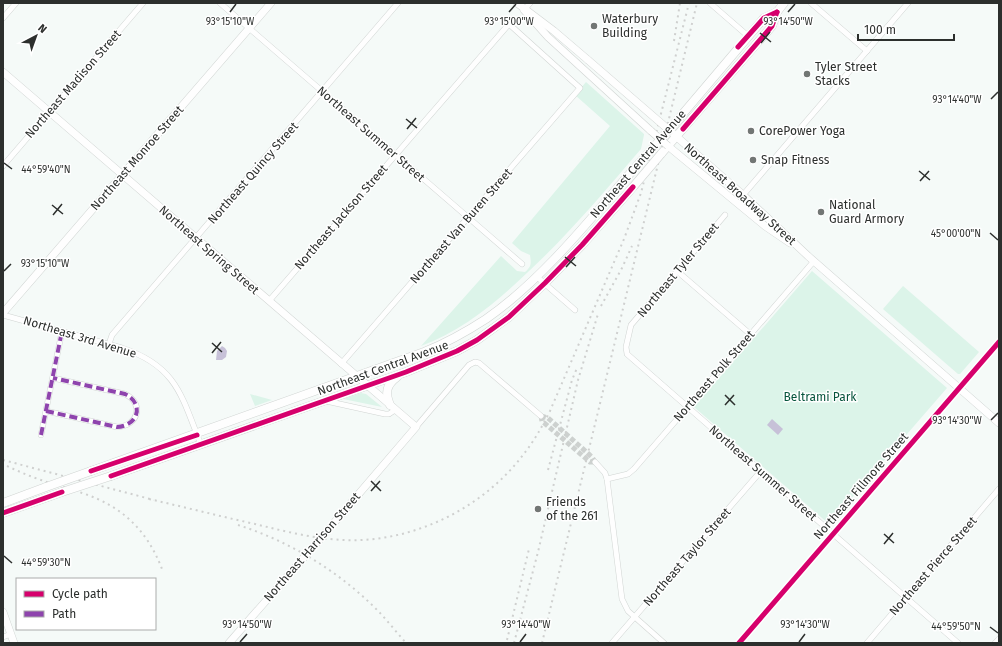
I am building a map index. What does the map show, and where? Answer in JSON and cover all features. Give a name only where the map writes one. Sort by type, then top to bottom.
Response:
[{"type":"main road","name":"Northeast Central Avenue","points":[[3,513],[201,445],[406,372],[441,359],[477,340],[509,317],[582,245],[772,26],[777,12],[784,3]]},
{"type":"main road","name":"Northeast Central Avenue","points":[[3,503],[356,377],[424,352],[457,337],[500,309],[574,238],[669,130],[764,18],[777,12]]},
{"type":"main road","points":[[392,408],[387,398],[388,386],[396,377],[406,372]]},
{"type":"street","points":[[3,18],[16,3]]},
{"type":"street","name":"Northeast Madison Street","points":[[3,166],[143,3]]},
{"type":"street","name":"Northeast Summer Street","points":[[220,3],[522,264]]},
{"type":"street","name":"Northeast Monroe Street","points":[[3,314],[271,3]]},
{"type":"street","name":"Northeast Quincy Street","points":[[109,344],[112,335],[323,92],[398,3]]},
{"type":"street","name":"Northeast Broadway Street","points":[[516,3],[554,31],[677,136],[811,258],[999,423]]},
{"type":"street","points":[[524,10],[530,3]]},
{"type":"street","points":[[710,3],[748,36]]},
{"type":"street","points":[[811,3],[866,51]]},
{"type":"street","points":[[743,195],[908,3]]},
{"type":"street","name":"Northeast Broadway Street","points":[[524,10],[548,37],[668,146],[765,226],[811,258]]},
{"type":"street","name":"Northeast Jackson Street","points":[[269,301],[509,24],[580,88]]},
{"type":"street","name":"Northeast Spring Street","points":[[3,72],[366,386],[416,427]]},
{"type":"street","name":"Northeast Van Buren Street","points":[[341,364],[580,88]]},
{"type":"street","name":"Northeast Tyler Street","points":[[631,325],[725,215]]},
{"type":"street","name":"Northeast Polk Street","points":[[607,479],[628,474],[634,469],[750,334],[811,258]]},
{"type":"street","points":[[677,271],[750,334]]},
{"type":"street","points":[[536,276],[575,310]]},
{"type":"street","name":"Northeast 3rd Avenue","points":[[3,314],[109,344],[145,357],[161,368],[180,393],[201,445]]},
{"type":"street","name":"Northeast Summer Street","points":[[631,325],[626,347],[627,354],[958,643]]},
{"type":"street","points":[[41,435],[62,331]]},
{"type":"street","name":"Northeast Fillmore Street","points":[[739,643],[999,342]]},
{"type":"street","name":"Northeast Harrison Street","points":[[229,643],[469,365],[475,362],[479,363],[541,416]]},
{"type":"street","points":[[46,410],[117,426],[124,426],[130,423],[135,417],[137,411],[136,404],[125,394],[52,378]]},
{"type":"street","points":[[323,401],[385,414],[389,414],[392,408]]},
{"type":"street","points":[[595,462],[605,473],[607,479],[622,599],[628,611],[664,643]]},
{"type":"street","name":"Northeast Taylor Street","points":[[612,643],[761,471]]},
{"type":"street","name":"Northeast Pierce Street","points":[[867,643],[999,489]]},
{"type":"street","points":[[3,612],[14,643]]},
{"type":"street","points":[[3,637],[11,634]]},
{"type":"street","points":[[996,643],[999,639]]},
{"type":"green space","points":[[586,82],[644,134],[641,149],[572,227],[543,258],[516,283],[491,305],[465,324],[436,340],[421,346],[501,256],[517,271],[525,272],[529,268],[531,262],[530,255],[521,251],[512,243],[610,126],[575,95]]},
{"type":"green space","name":"Beltrami Park","points":[[812,271],[947,388],[829,524],[694,407]]},
{"type":"green space","points":[[903,286],[979,352],[960,374],[958,374],[883,309]]},
{"type":"green space","points":[[361,393],[366,394],[382,407],[343,399]]},
{"type":"green space","points":[[250,394],[272,400],[255,406]]},
{"type":"shaded area","points":[[222,346],[227,351],[226,357],[222,360],[216,360],[217,351]]},
{"type":"shaded area","points":[[772,419],[783,429],[778,435],[767,425]]},
{"type":"tunnel","points":[[541,416],[542,421],[590,462],[595,462]]},
{"type":"tunnel","points":[[541,416],[548,418],[592,457],[595,462]]},
{"type":"railway","points":[[674,41],[680,3]]},
{"type":"railway","points":[[149,499],[310,536],[344,540],[370,539],[395,536],[420,529],[444,519],[487,491],[506,474],[531,444],[550,411],[624,239],[641,193],[689,3]]},
{"type":"railway","points":[[542,643],[697,3]]},
{"type":"railway","points":[[601,306],[622,268],[632,246]]},
{"type":"railway","points":[[514,643],[538,552],[578,380],[598,314]]},
{"type":"railway","points":[[548,470],[572,380],[577,368]]},
{"type":"railway","points":[[3,460],[154,500]]},
{"type":"railway","points":[[7,466],[96,498],[121,512],[141,531],[149,542],[162,569]]},
{"type":"railway","points":[[238,525],[278,540],[316,561],[334,573],[367,600],[406,643]]},
{"type":"railway","points":[[507,640],[529,549]]},
{"type":"marked path","points":[[41,435],[62,331]]},
{"type":"marked path","points":[[46,411],[117,427],[130,423],[136,414],[137,409],[135,403],[125,394],[53,378]]},
{"type":"cycle path","points":[[738,47],[764,18],[777,12]]},
{"type":"cycle path","points":[[683,129],[772,26],[777,12]]},
{"type":"cycle path","points":[[111,476],[406,372],[457,351],[477,340],[509,317],[545,283],[582,245],[633,187]]},
{"type":"cycle path","points":[[739,643],[999,342]]},
{"type":"cycle path","points":[[91,471],[197,435]]},
{"type":"cycle path","points":[[3,513],[62,492]]},
{"type":"place","name":"Waterbury Building","points":[[594,26]]},
{"type":"place","name":"Tyler Street Stacks","points":[[807,74]]},
{"type":"place","name":"CorePower Yoga","points":[[751,131]]},
{"type":"place","name":"Snap Fitness","points":[[753,160]]},
{"type":"place","name":"National Guard Armory","points":[[821,212]]},
{"type":"place","name":"Friends of the 261","points":[[538,509]]}]
